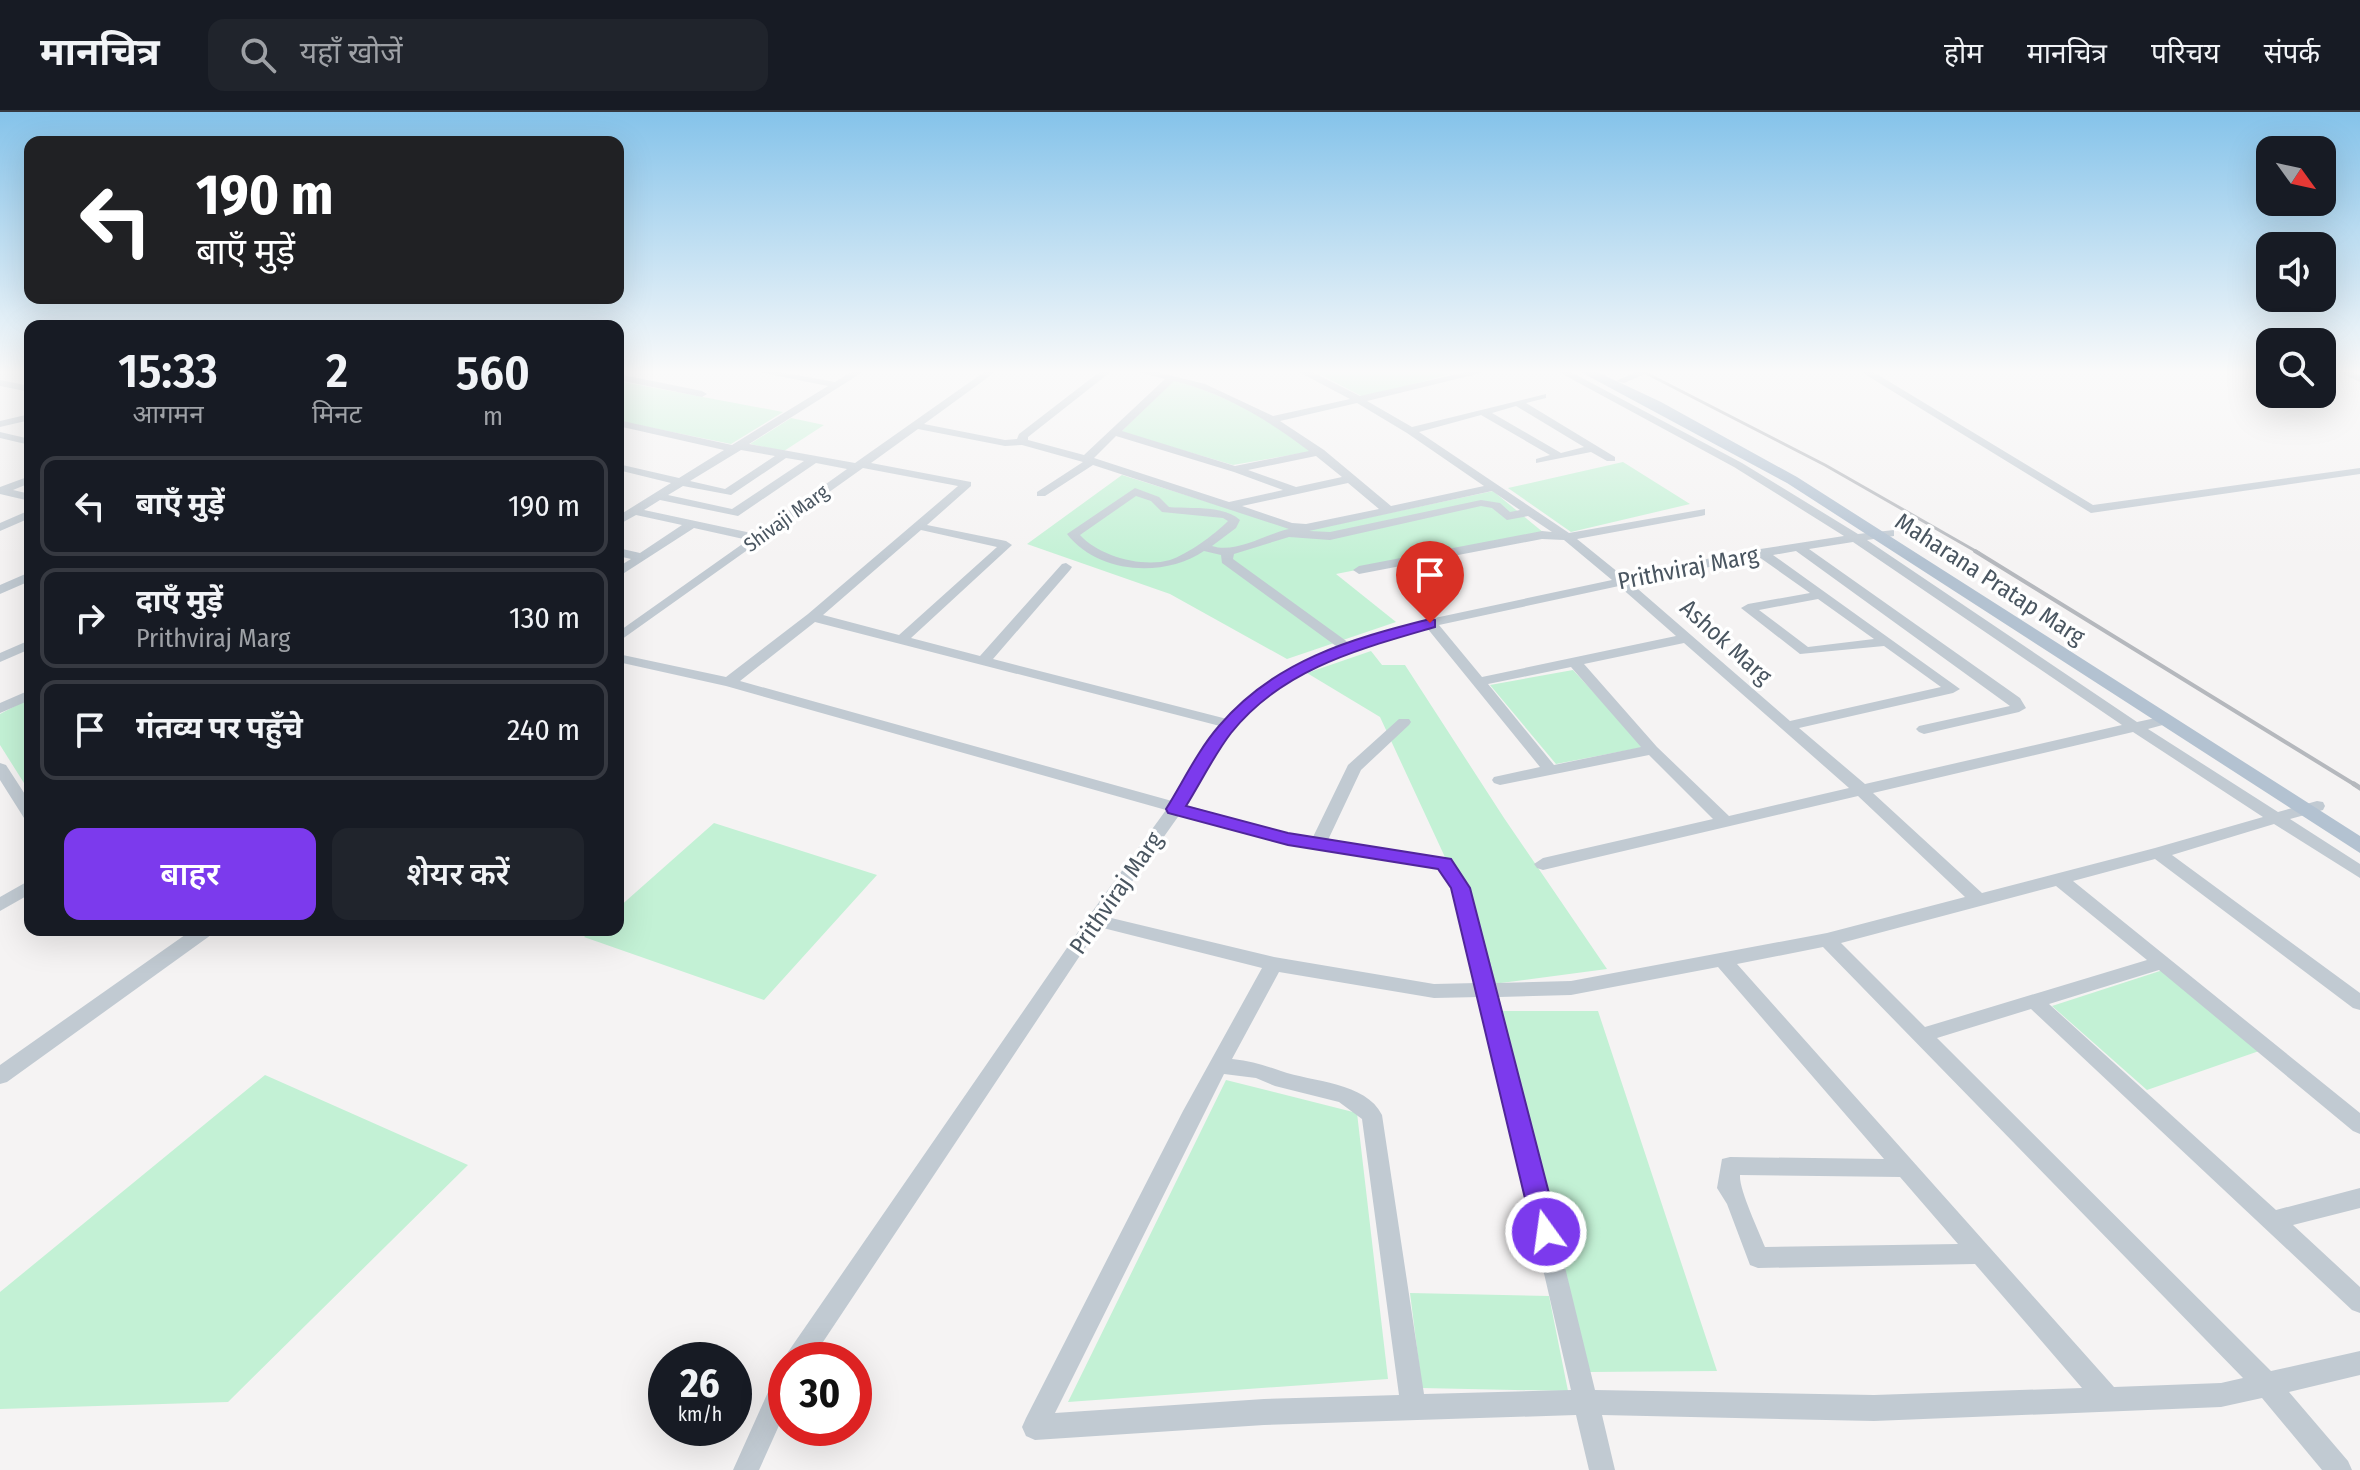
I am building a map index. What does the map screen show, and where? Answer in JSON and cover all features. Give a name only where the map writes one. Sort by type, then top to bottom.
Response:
[{"type":"main road","name":"Maharana Pratap Marg","points":[[1708,433],[1884,534],[2310,807],[2360,846]]},
{"type":"main road","name":"Maharana Pratap Marg","points":[[1725,433],[1807,479],[1884,534],[2165,720],[2310,807],[2360,833]]},
{"type":"street","points":[[669,433],[967,484],[813,617],[729,682]]},
{"type":"street","points":[[624,517],[759,433]]},
{"type":"street","name":"Shivaji Marg","points":[[624,634],[903,433]]},
{"type":"street","points":[[956,433],[1005,443],[1022,442],[1089,460],[1226,506],[1306,528],[1495,487]]},
{"type":"street","points":[[1022,442],[1026,433]]},
{"type":"street","points":[[1041,494],[1089,460],[1117,433]]},
{"type":"street","points":[[1118,433],[1295,491]]},
{"type":"street","points":[[1291,433],[1320,452],[1388,510]]},
{"type":"street","name":"Ashok Marg","points":[[1415,433],[1567,537],[1623,581],[1860,789],[1979,900]]},
{"type":"street","points":[[1520,433],[1559,456]]},
{"type":"street","points":[[1569,433],[1611,459]]},
{"type":"street","points":[[1679,433],[1738,465],[1855,538],[2135,727],[2360,872]]},
{"type":"street","points":[[1972,433],[2091,509],[2360,471]]},
{"type":"street","points":[[0,435],[24,442]]},
{"type":"street","points":[[1540,461],[1593,448]]},
{"type":"street","points":[[1235,469],[1320,452]]},
{"type":"street","points":[[705,507],[786,453]]},
{"type":"street","points":[[658,496],[734,513],[816,458]]},
{"type":"street","points":[[624,471],[727,493]]},
{"type":"street","points":[[1226,506],[1350,479]]},
{"type":"street","points":[[1,490],[24,481]]},
{"type":"street","points":[[1,490],[24,496]]},
{"type":"street","points":[[1135,491],[1155,499],[1166,510],[1207,511],[1234,520],[1232,525],[1202,545],[1176,562],[1141,565],[1110,558],[1077,542],[1073,534],[1135,491]]},
{"type":"street","points":[[1202,545],[1212,551],[1228,552],[1288,533],[1330,536],[1481,503],[1496,505],[1507,516],[1531,512]]},
{"type":"street","points":[[634,511],[757,538]]},
{"type":"street","points":[[1359,570],[1542,535],[1567,537],[1701,512]]},
{"type":"street","points":[[0,527],[24,517]]},
{"type":"street","points":[[624,569],[692,524]]},
{"type":"street","points":[[902,639],[1006,545],[917,526]]},
{"type":"street","name":"Prithviraj Marg","points":[[809,1342],[1230,724],[1281,678],[1347,648],[1430,623],[1762,553],[1884,534]]},
{"type":"street","points":[[1798,547],[2015,701],[2019,708],[1924,729]]},
{"type":"street","points":[[1228,552],[1226,560],[1347,648]]},
{"type":"street","points":[[624,553],[642,557]]},
{"type":"street","points":[[1762,553],[1953,689],[1786,726]]},
{"type":"street","points":[[984,660],[1066,567]]},
{"type":"street","points":[[0,590],[24,579]]},
{"type":"street","points":[[1820,595],[1748,608],[1805,651],[1886,642]]},
{"type":"street","points":[[813,617],[1230,724]]},
{"type":"street","points":[[1430,623],[1551,771]]},
{"type":"street","points":[[1478,682],[1688,638]]},
{"type":"street","points":[[0,658],[24,647]]},
{"type":"street","points":[[624,659],[729,682],[1288,839],[1445,863],[1460,888],[1488,989],[1602,1470]]},
{"type":"street","points":[[1575,662],[1652,750],[1724,820]]},
{"type":"street","points":[[0,709],[24,697]]},
{"type":"street","points":[[1543,864],[2165,720]]},
{"type":"street","points":[[1318,844],[1354,768],[1404,722]]},
{"type":"street","points":[[1500,780],[1652,750]]},
{"type":"street","points":[[0,768],[24,801]]},
{"type":"street","points":[[1095,920],[1274,964],[1434,991],[1571,988],[1827,940],[2158,853],[2310,807]]},
{"type":"street","points":[[2158,853],[2360,1003]]},
{"type":"street","points":[[2059,879],[2360,1125]]},
{"type":"street","points":[[0,905],[24,890]]},
{"type":"street","points":[[0,1076],[197,936]]},
{"type":"street","points":[[1827,940],[2266,1384],[2339,1470]]},
{"type":"street","points":[[1723,960],[2108,1399]]},
{"type":"street","points":[[1922,1035],[2162,962]]},
{"type":"street","points":[[1274,964],[1219,1065],[1035,1427],[1264,1412],[1586,1402],[1874,1408],[2221,1395],[2360,1363]]},
{"type":"street","points":[[2034,1001],[2272,1221],[2350,1281],[2360,1302]]},
{"type":"street","points":[[1219,1065],[1259,1070],[1275,1078],[1345,1095],[1372,1115],[1413,1407]]},
{"type":"street","points":[[1906,1168],[1730,1166],[1728,1188],[1736,1199],[1758,1258],[1981,1254]]},
{"type":"street","points":[[2272,1221],[2360,1198]]},
{"type":"street","points":[[746,1470],[768,1421]]},
{"type":"green space","points":[[679,433],[748,433],[731,444]]},
{"type":"green space","points":[[767,433],[811,433],[784,451],[750,444]]},
{"type":"green space","points":[[1126,433],[1288,433],[1314,451],[1233,465]]},
{"type":"green space","points":[[1623,462],[1690,504],[1571,532],[1508,488]]},
{"type":"green space","points":[[1122,475],[1294,529],[1314,529],[1493,491],[1544,533],[1336,574],[1396,622],[1287,659],[1170,594],[1027,544]]},
{"type":"green space","points":[[1371,651],[1382,665],[1405,665],[1607,969],[1493,984],[1444,855],[1380,717],[1307,673]]},
{"type":"green space","points":[[1573,670],[1644,747],[1556,764],[1490,685]]},
{"type":"green space","points":[[24,701],[24,783],[0,745],[0,714]]},
{"type":"green space","points":[[714,823],[877,875],[764,1000],[584,937],[624,936],[624,903]]},
{"type":"green space","points":[[2163,970],[2262,1050],[2147,1090],[2052,1006]]},
{"type":"green space","points":[[1499,1011],[1598,1011],[1717,1371],[1590,1372]]},
{"type":"green space","points":[[265,1075],[468,1165],[228,1402],[0,1409],[0,1292]]},
{"type":"green space","points":[[1226,1080],[1357,1113],[1388,1379],[1068,1402]]},
{"type":"green space","points":[[1410,1293],[1549,1296],[1568,1391],[1422,1388]]},
{"type":"railway","points":[[1763,433],[1979,553]]},
{"type":"railway","points":[[1975,551],[2357,786]]},
{"type":"route","points":[[1430,623],[1339,650],[1281,678],[1256,697],[1224,730],[1175,809],[1288,839],[1445,863],[1460,888],[1488,989],[1546,1232]]}]
